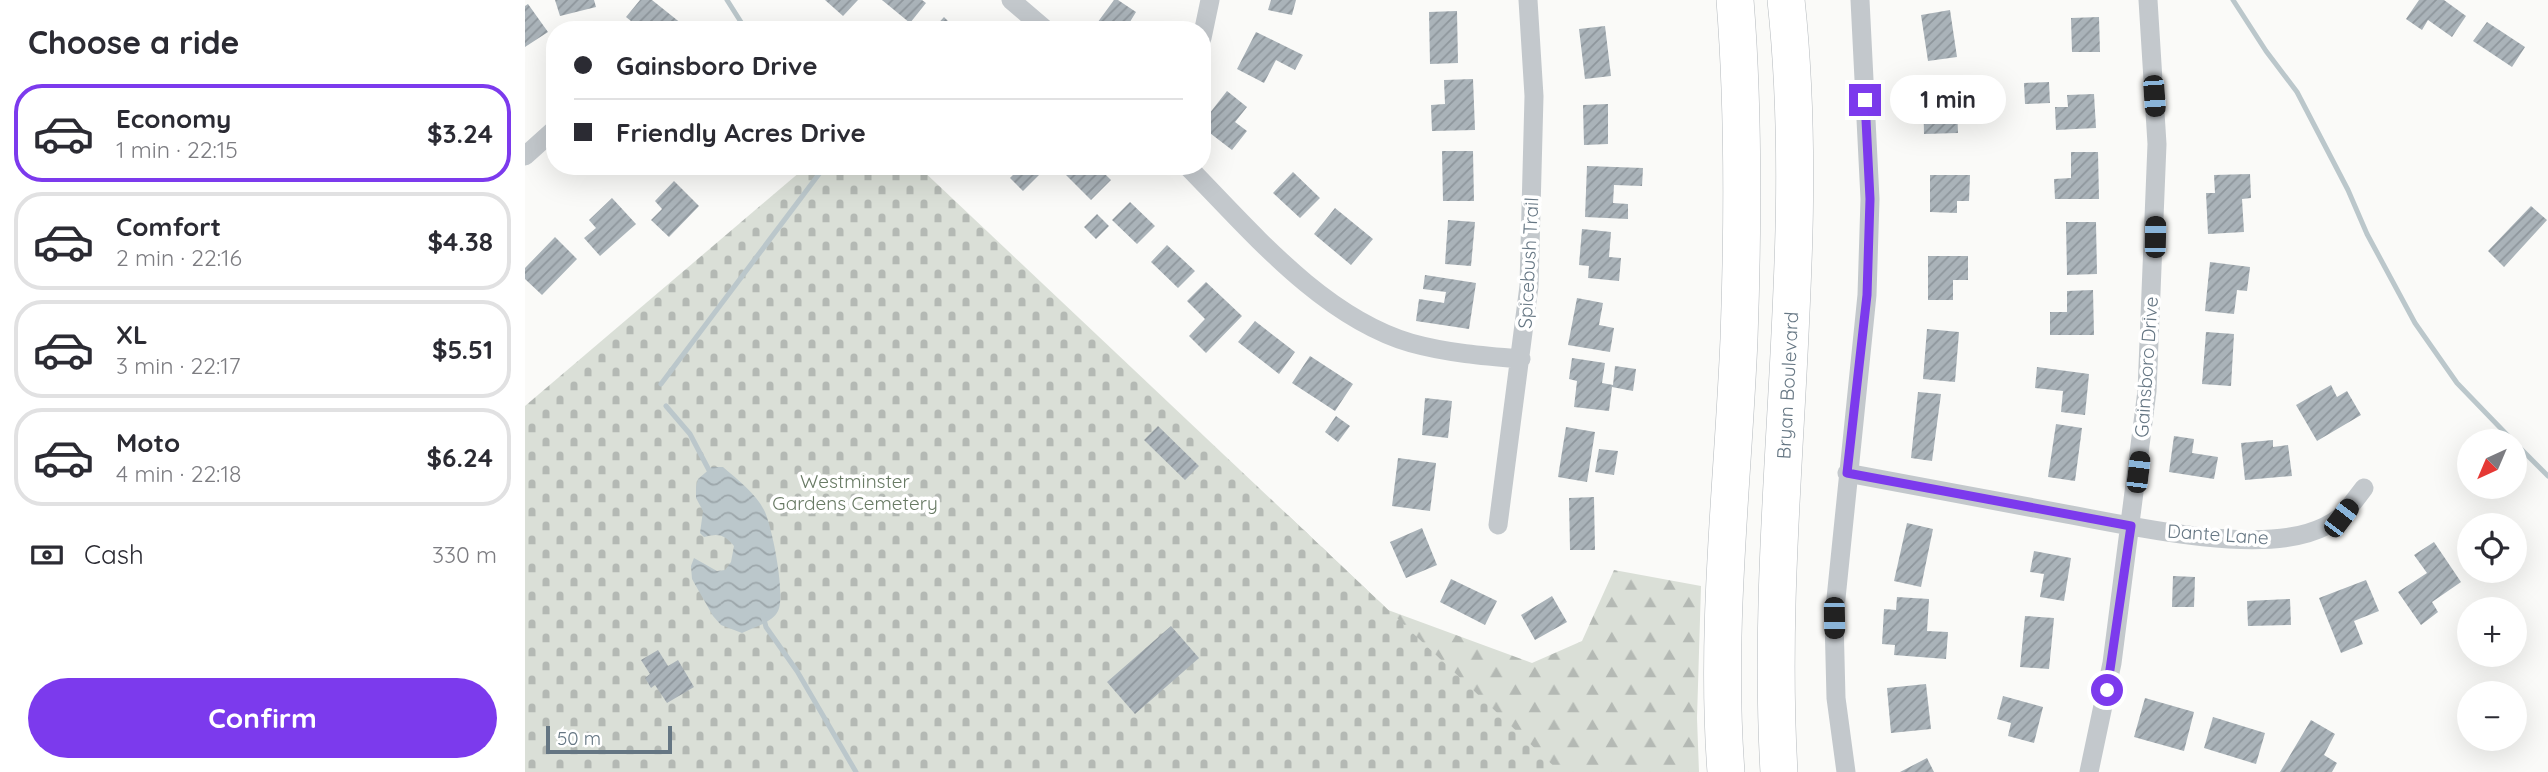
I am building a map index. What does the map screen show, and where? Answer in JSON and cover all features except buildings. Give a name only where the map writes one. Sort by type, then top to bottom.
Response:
[{"type":"highway","points":[[1726,772],[1723,655],[1739,338],[1741,139],[1735,0]]},
{"type":"highway","name":"Bryan Boulevard","points":[[1779,772],[1776,667],[1779,546],[1794,242],[1793,78],[1786,0]]},
{"type":"street","points":[[1011,0],[1036,21]]},
{"type":"street","points":[[1206,21],[1210,0]]},
{"type":"street","name":"Spicebush Trail","points":[[1498,525],[1529,286],[1534,96],[1528,0]]},
{"type":"street","points":[[1846,772],[1836,698],[1834,618],[1867,295],[1870,199],[1860,0]]},
{"type":"street","name":"Gainsboro Drive","points":[[2089,772],[2112,663],[2147,391],[2157,144],[2148,0]]},
{"type":"street","points":[[525,156],[546,137]]},
{"type":"street","points":[[1196,175],[1283,264],[1325,299],[1361,321],[1409,342],[1468,355],[1521,359]]},
{"type":"street","name":"Dante Lane","points":[[1847,473],[2131,526],[2217,538],[2282,538],[2309,533],[2341,518],[2364,488]]},
{"type":"green space","name":"Westminster Gardens Cemetery","points":[[796,175],[928,175],[1560,772],[525,772],[525,406]]},
{"type":"green space","points":[[1288,515],[1388,610],[1532,663],[1582,641],[1614,570],[1701,586],[1697,718],[1699,772],[1157,772]]},
{"type":"water","points":[[712,467],[723,467],[761,504],[777,561],[780,591],[778,611],[768,621],[742,633],[721,625],[692,579],[691,566],[694,558],[717,571],[725,570],[731,562],[734,546],[721,536],[704,537],[700,533],[703,511],[696,498],[696,487],[698,479]]},
{"type":"waterway","points":[[727,0],[740,21]]},
{"type":"waterway","points":[[2233,0],[2297,92],[2348,190],[2367,234],[2415,323],[2457,383],[2501,429]]},
{"type":"waterway","points":[[661,384],[818,175]]},
{"type":"waterway","points":[[666,406],[690,434],[711,474]]},
{"type":"waterway","points":[[2527,455],[2548,476]]},
{"type":"waterway","points":[[763,616],[766,627],[797,671],[856,772]]},
{"type":"route","points":[[1865,100],[1870,199],[1867,295],[1847,473],[2131,526],[2107,690]]}]
